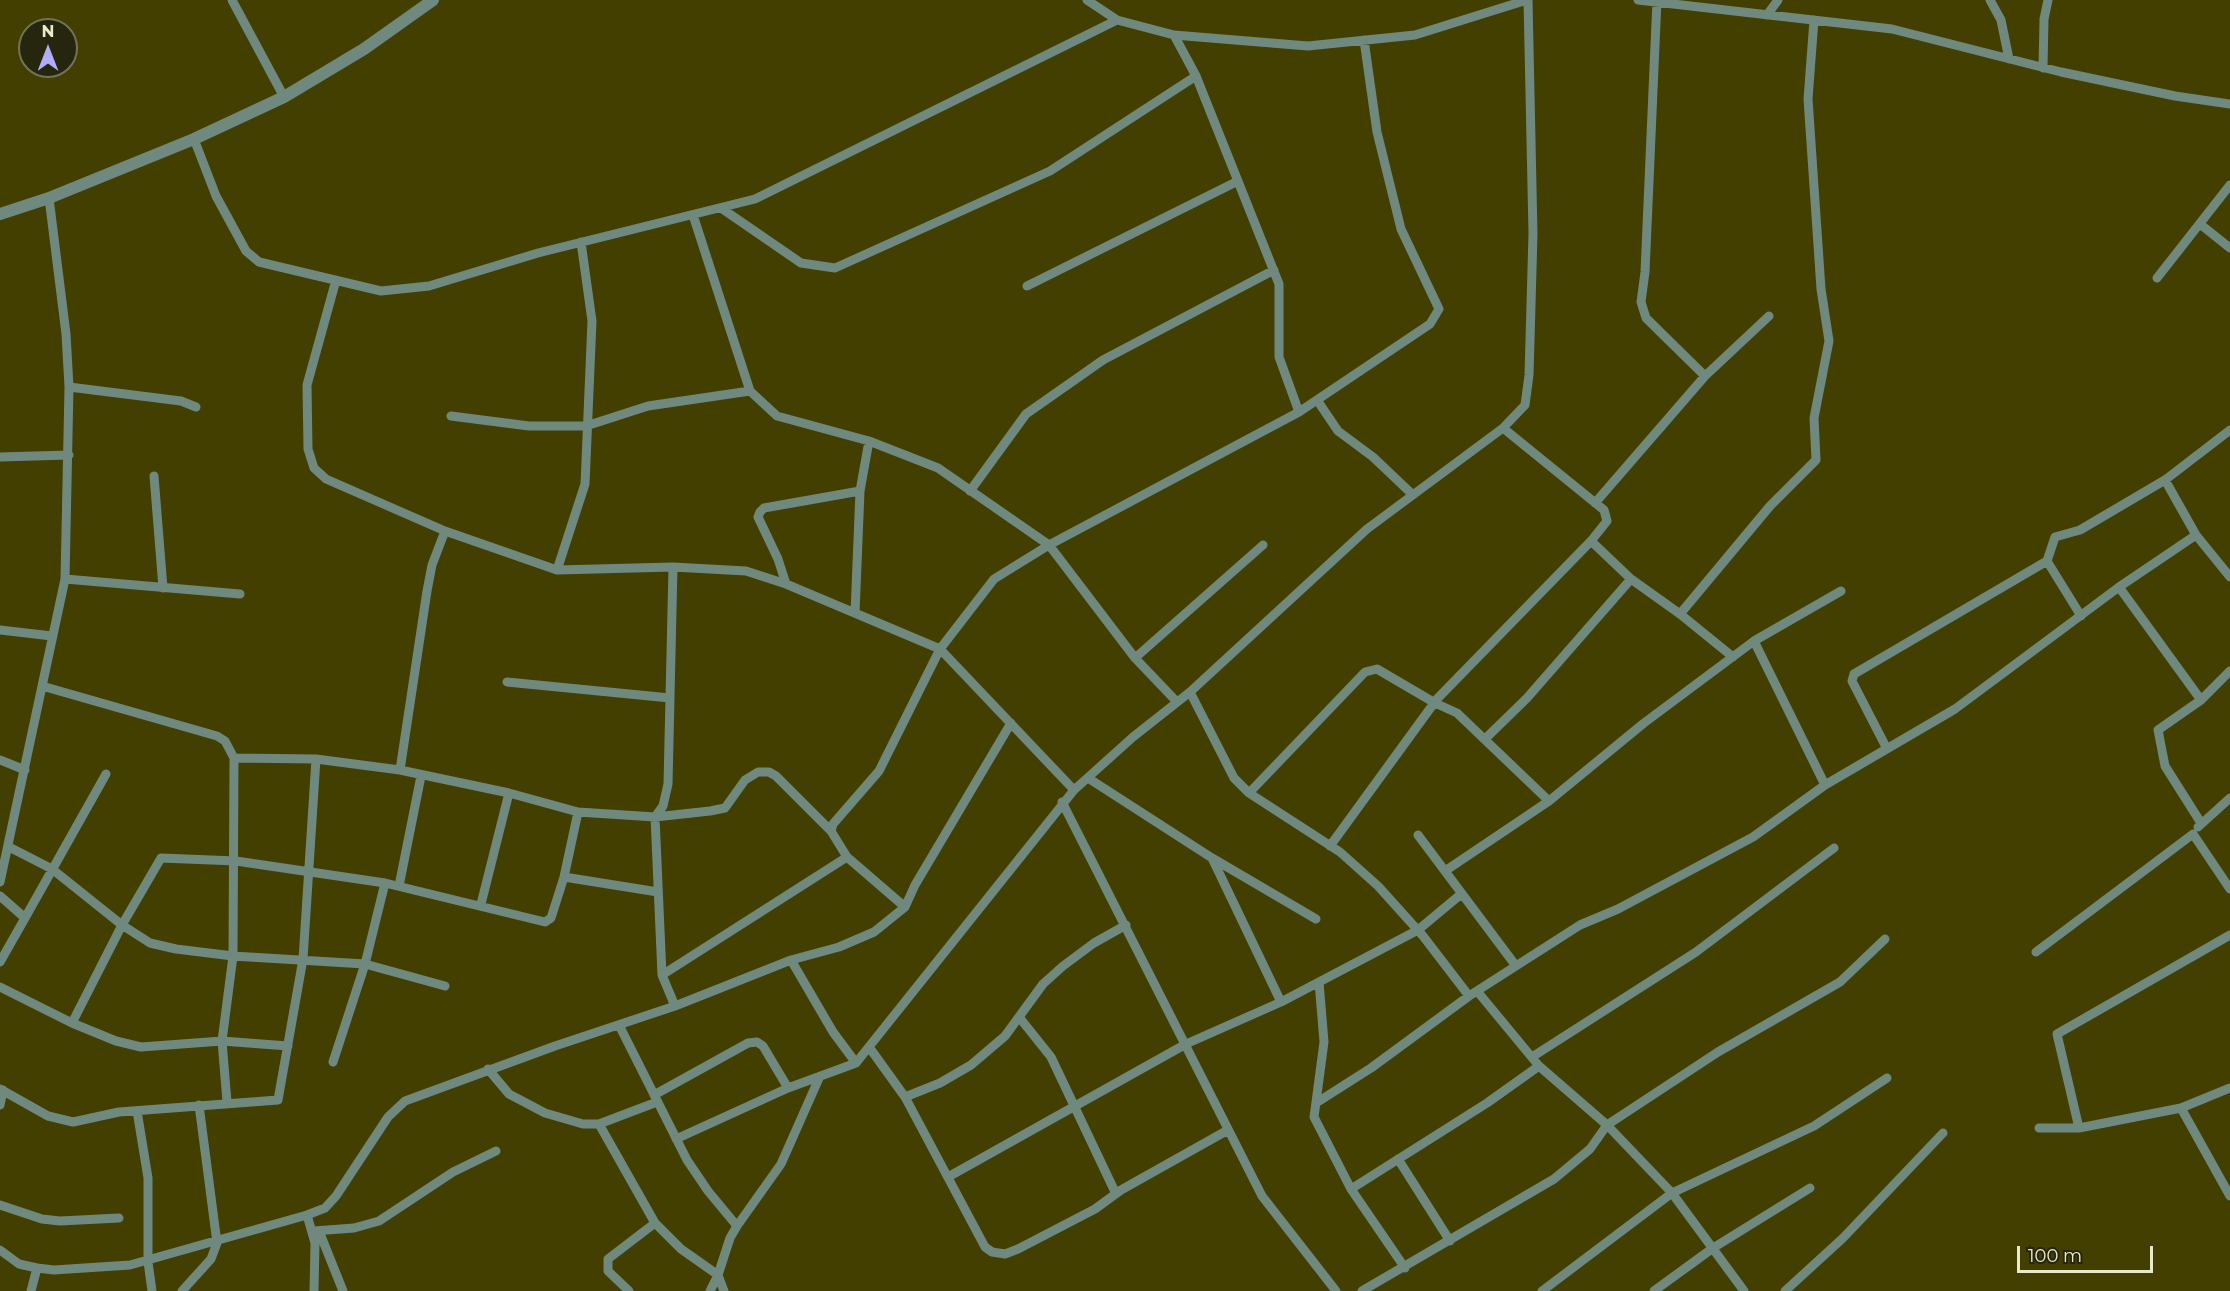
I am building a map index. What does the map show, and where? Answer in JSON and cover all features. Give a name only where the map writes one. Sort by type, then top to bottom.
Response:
[{"type":"street","points":[[232,0],[284,97]]},
{"type":"street","points":[[0,214],[49,198],[194,139],[284,97],[364,49],[433,0]]},
{"type":"street","points":[[676,1139],[788,1088],[856,1063],[1062,802],[1074,790],[1190,692],[1366,530],[1503,428],[1525,405],[1529,375],[1533,234],[1527,0],[1415,35],[1308,46],[1174,35],[1117,20],[1087,0]]},
{"type":"street","points":[[1638,0],[1892,29],[2043,68],[2175,96],[2230,104]]},
{"type":"street","points":[[1767,15],[1778,0]]},
{"type":"street","points":[[1989,0],[2001,20],[2009,59]]},
{"type":"street","points":[[2043,68],[2044,19],[2048,0]]},
{"type":"street","points":[[1657,1],[1646,272],[1641,302],[1646,318],[1705,376]]},
{"type":"street","points":[[194,139],[216,196],[246,251],[259,262],[381,291],[429,286],[581,242],[755,199],[1117,20]]},
{"type":"street","points":[[1680,614],[1770,506],[1816,460],[1814,418],[1829,341],[1821,289],[1808,99],[1814,20]]},
{"type":"street","points":[[1174,35],[1196,76],[1279,284],[1279,357],[1299,412]]},
{"type":"street","points":[[831,831],[833,824],[879,771],[939,649],[994,579],[1049,545],[1299,412],[1430,324],[1439,309],[1401,229],[1377,132],[1364,40]]},
{"type":"street","points":[[721,208],[801,263],[835,268],[1050,171],[1196,76]]},
{"type":"street","points":[[1027,286],[1238,181]]},
{"type":"street","points":[[2157,278],[2230,185]]},
{"type":"street","points":[[0,882],[65,579],[69,387],[66,334],[49,198]]},
{"type":"street","points":[[693,214],[750,391],[777,416],[869,441],[938,468],[1049,545],[1135,658],[1177,702]]},
{"type":"street","points":[[2199,224],[2230,248]]},
{"type":"street","points":[[557,570],[585,484],[592,321],[581,242]]},
{"type":"street","points":[[970,491],[1026,414],[1103,360],[1274,270]]},
{"type":"street","points":[[336,280],[307,385],[308,449],[314,468],[326,479],[445,531],[557,570],[674,567],[746,571],[786,584],[939,649],[1074,790]]},
{"type":"street","points":[[1595,503],[1705,376],[1769,316]]},
{"type":"street","points":[[69,387],[181,401],[196,407]]},
{"type":"street","points":[[451,416],[529,426],[586,426],[648,406],[750,391]]},
{"type":"street","points":[[1317,400],[1338,430],[1372,457],[1413,495]]},
{"type":"street","points":[[1330,846],[1435,703],[1591,541],[1607,521],[1604,510],[1503,428]]},
{"type":"street","points":[[1886,747],[1852,681],[1854,674],[2047,561],[2055,537],[2080,530],[2165,480],[2230,430]]},
{"type":"street","points":[[855,613],[860,491],[869,441]]},
{"type":"street","points":[[0,457],[69,455]]},
{"type":"street","points":[[154,476],[164,588]]},
{"type":"street","points":[[2165,480],[2196,535],[2230,577]]},
{"type":"street","points":[[786,584],[778,559],[758,517],[760,512],[764,508],[860,491]]},
{"type":"street","points":[[400,771],[427,591],[432,565],[445,531]]},
{"type":"street","points":[[1316,1103],[1371,1068],[1473,994],[1580,926],[1633,901],[1754,837],[1825,785],[1886,747],[1955,709],[2119,587],[2196,535]]},
{"type":"street","points":[[1591,541],[1631,579],[1680,614],[1733,657]]},
{"type":"street","points":[[1135,658],[1263,545]]},
{"type":"street","points":[[2047,561],[2081,615]]},
{"type":"street","points":[[674,567],[668,784],[663,807],[655,817],[662,975],[675,1006]]},
{"type":"street","points":[[65,579],[240,594]]},
{"type":"street","points":[[1485,740],[1527,698],[1631,579]]},
{"type":"street","points":[[2119,587],[2201,700]]},
{"type":"street","points":[[1445,871],[1549,801],[1644,723],[1754,641],[1841,591]]},
{"type":"street","points":[[0,630],[52,636]]},
{"type":"street","points":[[1754,641],[1825,785]]},
{"type":"street","points":[[1249,793],[1365,672],[1377,669],[1435,703],[1457,713],[1549,801]]},
{"type":"street","points":[[2201,823],[2165,766],[2158,730],[2201,700],[2230,671]]},
{"type":"street","points":[[507,682],[670,698]]},
{"type":"street","points":[[42,686],[217,736],[225,741],[234,758],[236,861],[233,956],[222,1041],[227,1102]]},
{"type":"street","points":[[1190,692],[1234,778],[1249,793],[1330,846],[1378,886],[1539,1066],[1607,1125],[1672,1193],[1744,1291]]},
{"type":"street","points":[[0,1250],[19,1264],[54,1270],[148,1262],[273,1223],[307,1215],[325,1208],[336,1196],[388,1117],[405,1101],[675,1006],[791,960],[839,947],[874,932],[905,907],[915,885],[1011,723]]},
{"type":"street","points":[[234,758],[316,759],[400,771],[509,793],[578,812],[655,817],[724,808],[745,780],[758,772],[769,772],[776,776],[831,831],[847,857],[905,907]]},
{"type":"street","points":[[0,1105],[2,1089],[62,1120],[73,1122],[137,1111],[227,1102],[278,1100],[303,959],[316,759]]},
{"type":"street","points":[[0,760],[25,770]]},
{"type":"street","points":[[0,962],[106,774]]},
{"type":"street","points":[[399,886],[421,776]]},
{"type":"street","points":[[1088,778],[1212,858],[1316,919]]},
{"type":"street","points":[[482,904],[509,793]]},
{"type":"street","points":[[2036,952],[2193,834],[2201,823],[2230,798]]},
{"type":"street","points":[[1062,802],[1262,1196],[1336,1291]]},
{"type":"street","points":[[72,1023],[122,926],[161,858],[236,861],[308,870],[385,883],[548,921],[564,877],[578,812]]},
{"type":"street","points":[[2193,834],[2230,889]]},
{"type":"street","points":[[1418,835],[1460,895],[1516,966]]},
{"type":"street","points":[[9,847],[52,869],[122,926],[150,943],[176,949],[233,956],[365,964],[445,986]]},
{"type":"street","points":[[1532,1057],[1696,952],[1834,848]]},
{"type":"street","points":[[662,975],[847,857]]},
{"type":"street","points":[[1212,858],[1281,1002]]},
{"type":"street","points":[[564,877],[658,892]]},
{"type":"street","points":[[333,1062],[365,964],[385,883]]},
{"type":"street","points":[[948,1177],[1075,1109],[1186,1044],[1281,1002],[1418,930],[1460,895]]},
{"type":"street","points":[[0,896],[25,918]]},
{"type":"street","points":[[905,1097],[940,1083],[971,1065],[1005,1036],[1043,984],[1063,966],[1094,943],[1126,926]]},
{"type":"street","points":[[2079,1128],[2057,1034],[2230,935]]},
{"type":"street","points":[[1362,1291],[1554,1179],[1590,1149],[1607,1125],[1718,1052],[1840,982],[1885,939]]},
{"type":"street","points":[[791,960],[833,1032],[856,1063]]},
{"type":"street","points":[[1319,982],[1324,1042],[1314,1117],[1351,1189],[1405,1268]]},
{"type":"street","points":[[0,987],[72,1023],[116,1041],[141,1047],[222,1041],[288,1046]]},
{"type":"street","points":[[1019,1017],[1051,1056],[1116,1194]]},
{"type":"street","points":[[619,1025],[676,1139],[708,1191],[737,1226]]},
{"type":"street","points":[[488,1070],[509,1094],[545,1113],[583,1124],[599,1124],[655,1098],[748,1043],[757,1042],[763,1046],[788,1088]]},
{"type":"street","points":[[869,1047],[905,1097],[985,1248],[992,1252],[1005,1254],[1018,1250],[1095,1209],[1116,1194],[1228,1130]]},
{"type":"street","points":[[1351,1189],[1539,1066]]},
{"type":"street","points":[[710,1291],[718,1275],[730,1238],[782,1164],[820,1076]]},
{"type":"street","points":[[1542,1291],[1672,1193],[1814,1126],[1887,1078]]},
{"type":"street","points":[[2039,1128],[2079,1128],[2181,1108],[2230,1088]]},
{"type":"street","points":[[182,1291],[211,1259],[217,1242],[199,1105]]},
{"type":"street","points":[[2181,1108],[2230,1196]]},
{"type":"street","points":[[137,1111],[148,1178],[148,1262],[152,1291]]},
{"type":"street","points":[[599,1124],[655,1223],[681,1249],[718,1275],[724,1291]]},
{"type":"street","points":[[1785,1291],[1843,1238],[1943,1133]]},
{"type":"street","points":[[316,1231],[354,1228],[379,1221],[453,1172],[496,1151]]},
{"type":"street","points":[[1398,1159],[1450,1241]]},
{"type":"street","points":[[1654,1291],[1713,1248],[1810,1188]]},
{"type":"street","points":[[0,1205],[42,1219],[60,1221],[119,1218]]},
{"type":"street","points":[[307,1215],[343,1291]]},
{"type":"street","points":[[629,1291],[609,1270],[609,1259],[655,1223]]},
{"type":"street","points":[[314,1291],[316,1231]]},
{"type":"street","points":[[31,1291],[37,1268]]}]
